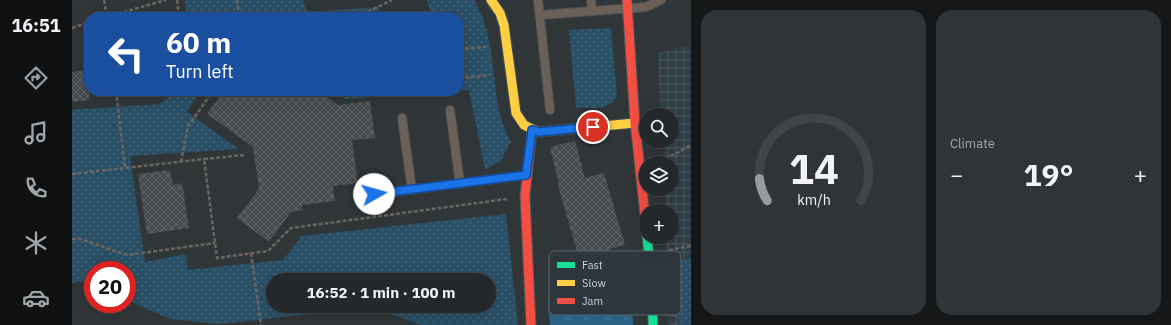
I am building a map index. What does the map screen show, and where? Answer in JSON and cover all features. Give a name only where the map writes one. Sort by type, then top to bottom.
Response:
[{"type":"street","points":[[491,0],[500,13],[504,25],[516,113],[519,121],[532,130],[538,132],[635,123]]},
{"type":"street","points":[[627,5],[635,123],[644,204]]},
{"type":"street","points":[[531,325],[525,196],[526,175],[532,130]]},
{"type":"street","points":[[653,315],[653,325]]},
{"type":"lane","points":[[538,0],[550,110]]},
{"type":"lane","points":[[591,0],[592,11]]},
{"type":"lane","points":[[540,15],[592,11],[627,5],[646,7],[661,0]]},
{"type":"lane","points":[[450,110],[460,184]]},
{"type":"lane","points":[[402,118],[412,190]]},
{"type":"lane","points":[[362,196],[526,175]]},
{"type":"path","points":[[104,0],[105,12]]},
{"type":"path","points":[[124,12],[166,0]]},
{"type":"path","points":[[177,0],[178,12]]},
{"type":"path","points":[[237,0],[238,12]]},
{"type":"path","points":[[367,12],[392,0]]},
{"type":"path","points":[[72,28],[84,24]]},
{"type":"path","points":[[464,49],[507,45]]},
{"type":"path","points":[[464,77],[510,72]]},
{"type":"path","points":[[117,96],[125,168]]},
{"type":"path","points":[[181,162],[188,126],[209,96]]},
{"type":"path","points":[[670,156],[691,144]]},
{"type":"path","points":[[72,174],[244,155]]},
{"type":"path","points":[[204,159],[218,258],[268,251],[290,228],[525,196]]},
{"type":"path","points":[[72,239],[80,239],[126,255],[215,242]]},
{"type":"path","points":[[251,253],[261,325]]},
{"type":"shaded area","points":[[185,0],[303,0],[307,12],[186,12]]},
{"type":"shaded area","points":[[427,0],[474,0],[482,17],[488,35],[499,109],[511,142],[501,160],[485,170],[469,90],[464,90],[464,12],[431,12]]},
{"type":"shaded area","points":[[378,7],[379,12],[307,12]]},
{"type":"shaded area","points":[[611,28],[617,96],[614,101],[605,106],[594,108],[576,108],[569,30]]},
{"type":"shaded area","points":[[691,45],[691,325],[669,325],[669,315],[681,315],[681,251],[666,251],[666,244],[679,244],[679,204],[665,204],[664,196],[679,196],[679,156],[663,156],[662,148],[679,148],[679,108],[661,108],[658,53]]},
{"type":"shaded area","points":[[171,96],[197,96],[187,112],[239,149],[130,156],[145,262],[185,254],[188,270],[283,260],[302,236],[506,214],[518,325],[421,325],[394,315],[381,313],[496,313],[496,273],[266,273],[266,313],[320,313],[221,324],[170,319],[136,304],[136,261],[84,261],[84,282],[81,281],[72,283],[72,110],[159,104]]},
{"type":"shaded area","points":[[345,96],[386,96],[345,99]]},
{"type":"shaded area","points":[[691,258],[691,325],[679,325],[678,315],[681,315],[681,260]]},
{"type":"green space","points":[[549,315],[633,315],[633,325],[550,325]]},
{"type":"building","points":[[84,71],[84,96],[89,96],[89,100],[72,102],[72,72]]},
{"type":"building","points":[[220,96],[326,96],[338,105],[370,101],[375,138],[352,140],[358,183],[333,186],[335,201],[302,205],[303,210],[291,212],[269,242],[237,218],[259,189],[253,147],[207,114]]},
{"type":"building","points":[[575,141],[585,178],[604,173],[625,245],[609,249],[610,251],[577,251],[558,186],[550,147]]},
{"type":"building","points":[[170,170],[173,185],[182,183],[189,228],[147,234],[138,174]]},
{"type":"traffic: fast","points":[[648,244],[648,251]]},
{"type":"traffic: fast","points":[[653,315],[653,325]]},
{"type":"traffic: slow","points":[[491,0],[500,13],[504,25],[516,113],[524,125],[538,132],[635,123]]},
{"type":"traffic: jam","points":[[627,0],[635,123],[644,204]]},
{"type":"traffic: jam","points":[[531,325],[525,196],[532,130]]},
{"type":"route","points":[[374,194],[526,175],[532,130],[538,132],[593,127]]}]
